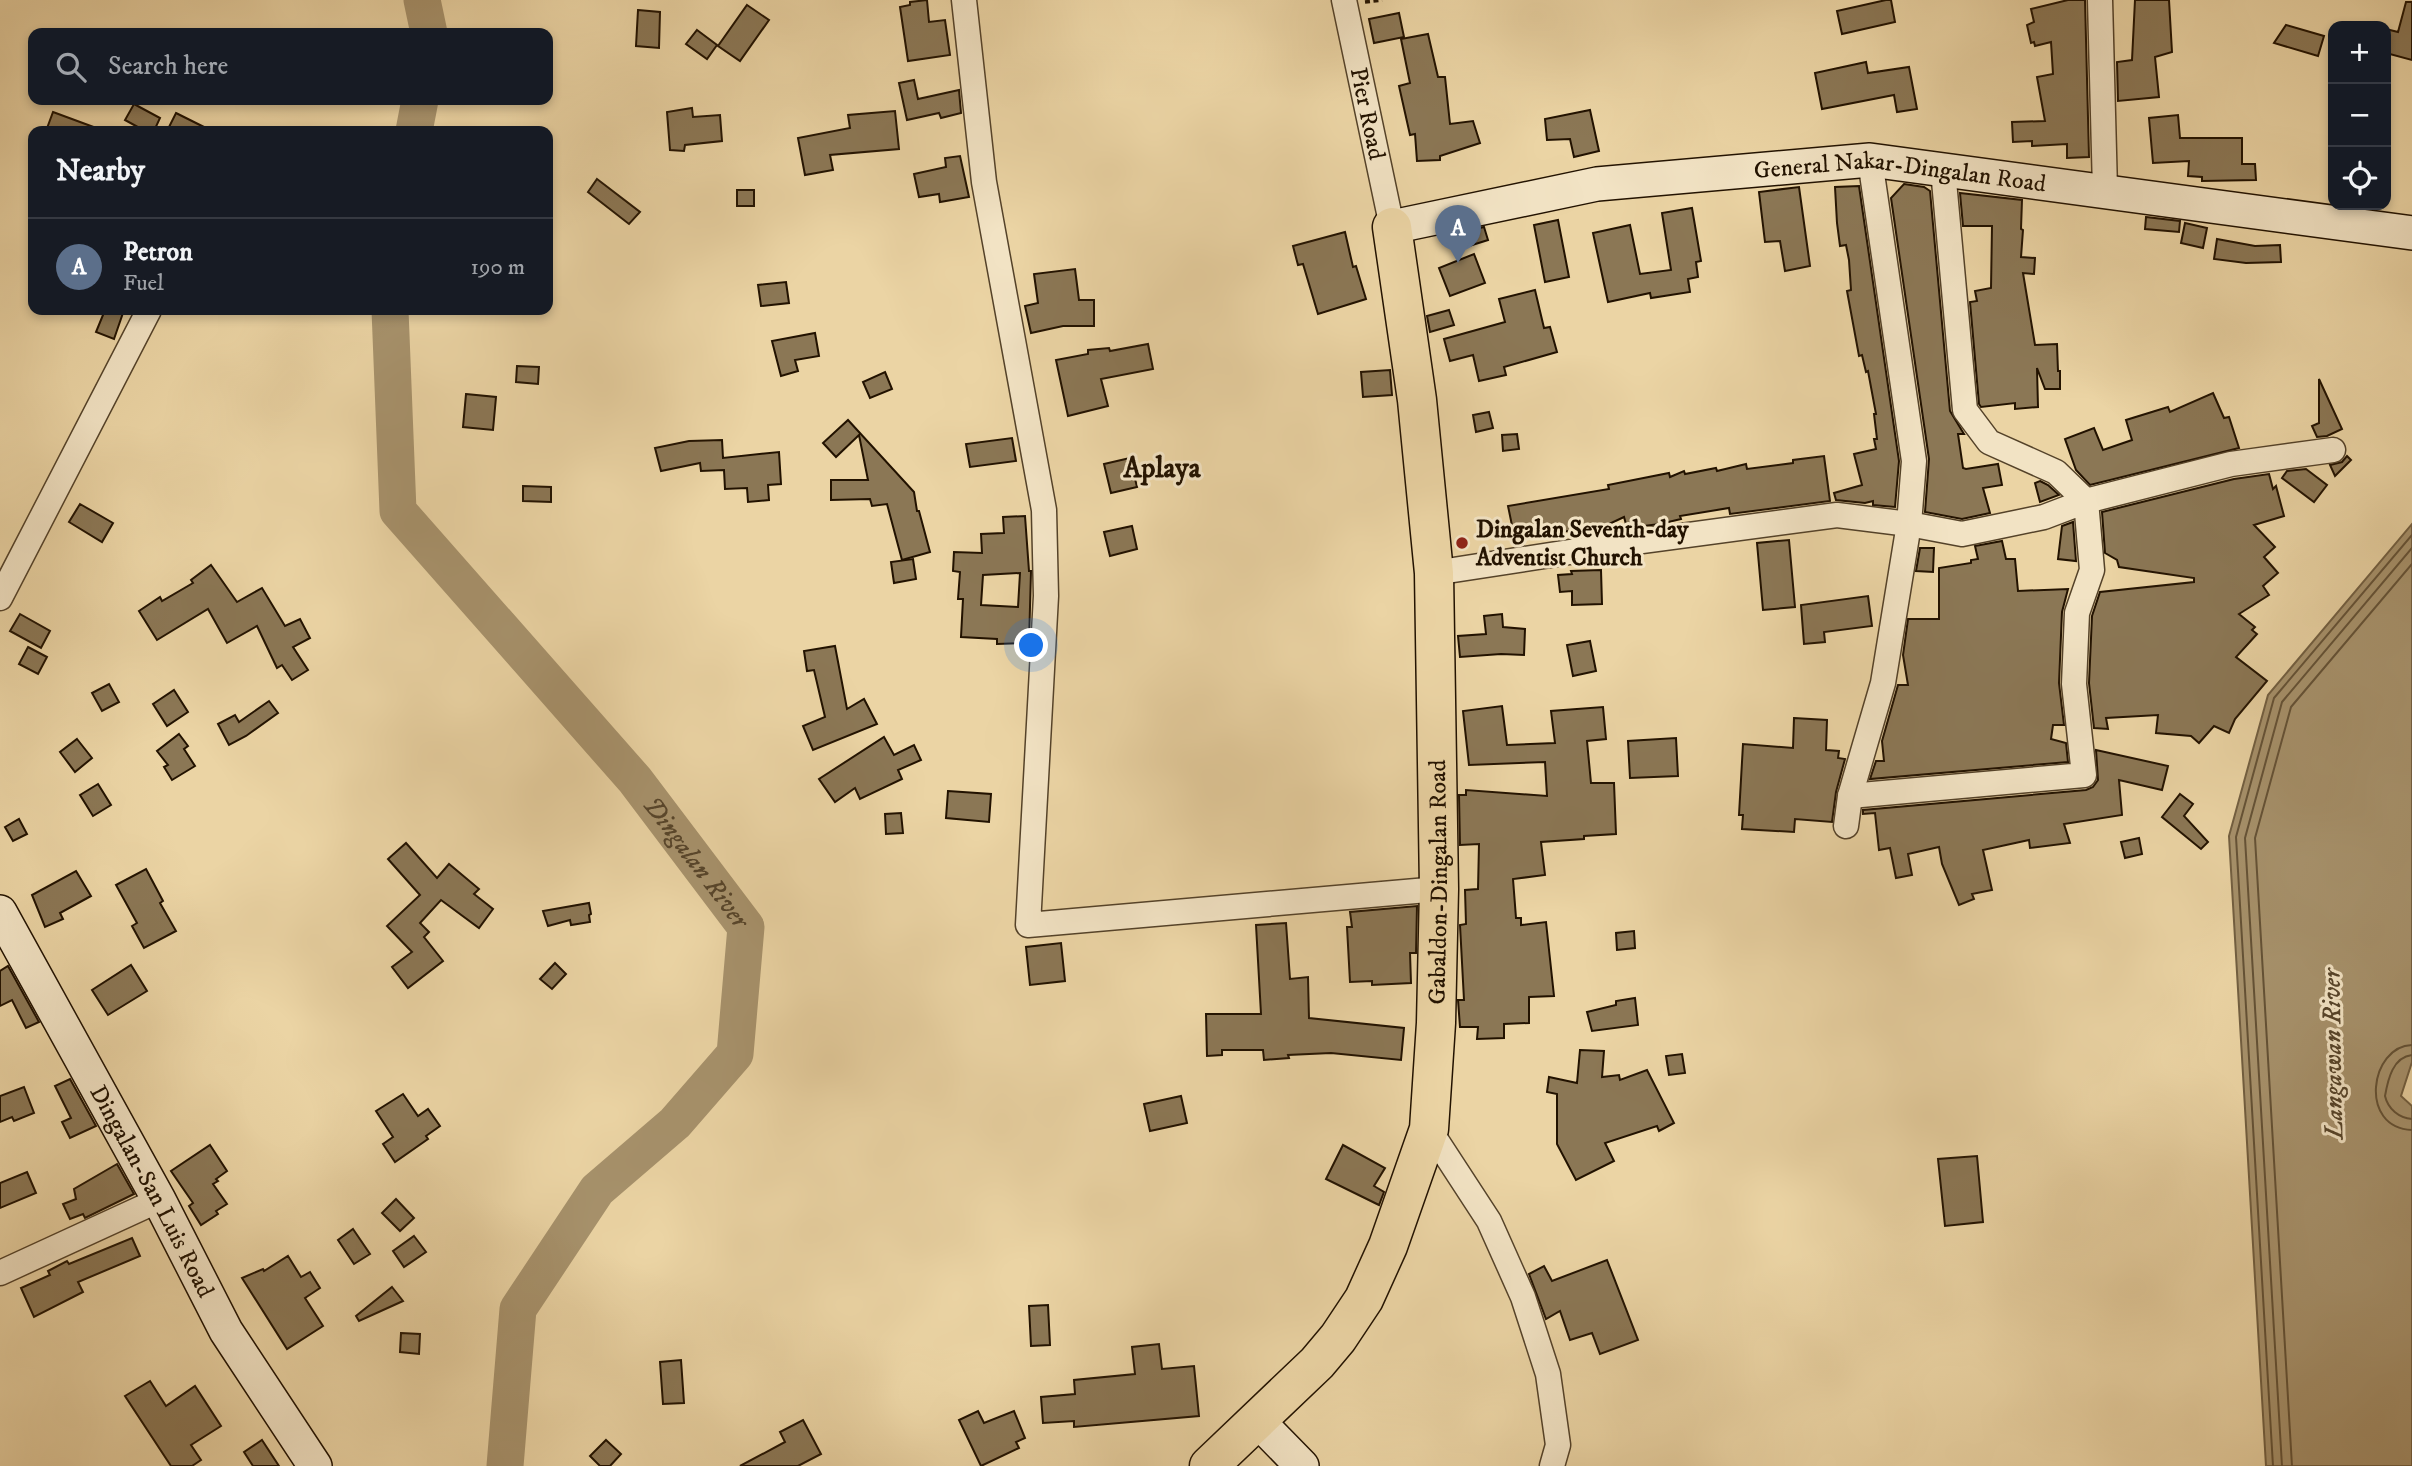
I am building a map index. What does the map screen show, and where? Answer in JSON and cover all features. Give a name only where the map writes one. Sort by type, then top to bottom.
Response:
[{"type":"main road","name":"General Nakar-Dingalan Road","points":[[1392,227],[1597,184],[1870,160],[2412,233]]},
{"type":"main road","name":"Gabaldon-Dingalan Road","points":[[1209,1466],[1317,1363],[1338,1338],[1364,1299],[1388,1246],[1429,1129],[1436,1023],[1439,889],[1434,573],[1417,400],[1392,227]]},
{"type":"main road","name":"Dingalan-San Luis Road","points":[[0,912],[159,1200],[226,1331],[314,1466]]},
{"type":"main road","points":[[1258,1421],[1302,1466]]},
{"type":"street","points":[[964,0],[984,183],[1044,510],[1046,596],[1028,925],[1439,889]]},
{"type":"street","name":"Pier Road","points":[[1344,0],[1392,227]]},
{"type":"street","points":[[2100,0],[2105,190]]},
{"type":"street","points":[[1846,827],[1850,796],[1883,683],[1909,524],[1914,461],[1870,160]]},
{"type":"street","points":[[1850,796],[2084,775],[2074,684],[2077,612],[2092,570],[2086,501],[2056,472],[1989,442],[1965,410],[1943,170]]},
{"type":"street","points":[[0,598],[146,315]]},
{"type":"street","points":[[1434,573],[1837,515],[1962,534],[2044,517],[2086,501],[2231,464],[2333,450]]},
{"type":"street","points":[[1429,1129],[1489,1221],[1523,1297],[1548,1374],[1558,1445],[1552,1466]]},
{"type":"street","points":[[0,1273],[159,1200]]},
{"type":"water","name":"Langawan River","points":[[2412,524],[2412,1062],[2401,1096],[2412,1106],[2412,1466],[2266,1466],[2229,836],[2268,695]]},
{"type":"building","points":[[927,0],[929,22],[945,20],[950,55],[908,61],[900,7],[910,5],[910,2]]},
{"type":"building","points":[[1891,0],[1895,22],[1842,34],[1837,11]]},
{"type":"building","points":[[2068,0],[2085,0],[2089,157],[2067,158],[2067,144],[2032,146],[2032,141],[2013,142],[2012,122],[2045,121],[2037,77],[2053,74],[2051,42],[2035,46],[2034,42],[2031,43],[2027,25],[2034,22],[2031,9]]},
{"type":"building","points":[[2135,0],[2169,0],[2172,52],[2155,57],[2159,97],[2118,101],[2117,62],[2132,60]]},
{"type":"building","points":[[2406,2],[2412,2],[2412,60],[2391,54],[2391,30],[2398,32]]},
{"type":"building","points":[[747,5],[769,20],[740,61],[718,46]]},
{"type":"building","points":[[638,10],[660,12],[659,48],[636,46]]},
{"type":"building","points":[[1399,13],[1404,37],[1374,43],[1369,19]]},
{"type":"building","points":[[2286,25],[2324,36],[2318,56],[2274,43]]},
{"type":"building","points":[[697,30],[717,45],[707,59],[686,44]]},
{"type":"building","points":[[1428,34],[1438,77],[1445,77],[1450,124],[1473,121],[1480,143],[1440,156],[1440,160],[1417,161],[1415,134],[1410,135],[1399,86],[1410,83],[1401,39]]},
{"type":"building","points":[[1866,62],[1868,73],[1909,67],[1917,109],[1897,112],[1894,95],[1822,109],[1815,73]]},
{"type":"building","points":[[914,80],[918,99],[959,90],[961,113],[941,118],[939,113],[907,120],[899,83]]},
{"type":"building","points":[[133,105],[160,118],[156,126],[136,126],[125,120]]},
{"type":"building","points":[[692,108],[693,117],[720,115],[722,141],[685,145],[684,151],[670,150],[667,112]]},
{"type":"building","points":[[1590,110],[1599,151],[1574,157],[1570,139],[1547,140],[1545,119]]},
{"type":"building","points":[[895,111],[899,149],[830,155],[833,170],[805,175],[798,138],[850,128],[848,115]]},
{"type":"building","points":[[53,112],[91,126],[48,126]]},
{"type":"building","points":[[176,113],[202,126],[170,126]]},
{"type":"building","points":[[2178,115],[2180,138],[2242,138],[2242,164],[2255,164],[2256,180],[2202,181],[2202,177],[2188,176],[2189,161],[2153,163],[2149,118]]},
{"type":"building","points":[[960,156],[969,197],[940,202],[939,194],[919,197],[914,174],[946,167],[945,158]]},
{"type":"building","points":[[597,179],[640,212],[629,224],[588,192]]},
{"type":"building","points":[[1904,184],[1924,187],[1930,191],[1950,411],[1964,434],[1958,434],[1963,468],[1998,464],[2002,485],[1983,488],[1990,513],[1962,519],[1925,512],[1929,459],[1891,198]]},
{"type":"building","points":[[1859,186],[1899,461],[1895,507],[1873,505],[1873,501],[1865,503],[1836,500],[1834,493],[1862,485],[1854,454],[1876,449],[1874,439],[1877,439],[1876,414],[1868,371],[1866,372],[1862,355],[1859,356],[1847,291],[1851,290],[1849,260],[1846,245],[1840,246],[1837,223],[1835,187]]},
{"type":"building","points":[[1799,187],[1810,266],[1785,271],[1780,241],[1765,242],[1759,192]]},
{"type":"building","points":[[737,190],[754,190],[754,206],[737,206]]},
{"type":"building","points":[[1960,193],[2022,200],[2021,257],[2035,258],[2034,274],[2023,273],[2035,345],[2057,344],[2060,371],[2060,389],[2045,389],[2037,368],[2038,407],[2015,409],[2015,403],[1981,407],[1979,404],[1970,302],[1977,301],[1975,291],[1991,288],[1992,226],[1963,226]]},
{"type":"building","points":[[1692,208],[1701,261],[1696,262],[1698,277],[1688,279],[1690,292],[1651,298],[1650,293],[1608,302],[1593,233],[1630,225],[1640,274],[1671,270],[1662,213]]},
{"type":"building","points":[[2146,217],[2180,221],[2179,232],[2145,229]]},
{"type":"building","points":[[1558,220],[1569,277],[1545,282],[1534,225]]},
{"type":"building","points":[[2185,223],[2207,228],[2203,248],[2181,243]]},
{"type":"building","points":[[1484,227],[1488,240],[1466,247],[1462,232]]},
{"type":"building","points":[[1345,232],[1353,267],[1356,266],[1366,299],[1318,314],[1303,264],[1298,265],[1293,246]]},
{"type":"building","points":[[2217,239],[2255,246],[2280,245],[2281,262],[2246,263],[2214,259]]},
{"type":"building","points":[[1474,254],[1485,283],[1450,296],[1439,268]]},
{"type":"building","points":[[1075,269],[1079,300],[1094,300],[1094,326],[1063,326],[1031,333],[1025,306],[1038,303],[1034,274]]},
{"type":"building","points":[[786,282],[789,303],[761,306],[758,285]]},
{"type":"building","points":[[1535,290],[1544,328],[1550,327],[1557,352],[1504,367],[1506,375],[1479,381],[1473,355],[1450,361],[1444,339],[1505,322],[1499,299]]},
{"type":"building","points":[[1449,310],[1454,325],[1430,332],[1427,316]]},
{"type":"building","points":[[103,315],[122,315],[114,339],[96,332]]},
{"type":"building","points":[[815,333],[819,356],[795,360],[798,371],[781,376],[772,341]]},
{"type":"building","points":[[1148,344],[1153,369],[1101,379],[1108,406],[1068,416],[1056,360],[1088,354],[1088,350],[1109,348],[1110,351]]},
{"type":"building","points":[[517,366],[539,367],[538,384],[516,382]]},
{"type":"building","points":[[1390,370],[1392,395],[1363,397],[1361,372]]},
{"type":"building","points":[[885,372],[892,389],[870,398],[863,382]]},
{"type":"building","points":[[2319,379],[2342,429],[2317,437],[2312,426],[2319,423]]},
{"type":"building","points":[[2213,393],[2224,418],[2229,417],[2239,448],[2090,485],[2076,470],[2065,439],[2094,428],[2103,450],[2132,440],[2126,420],[2168,407],[2170,412]]},
{"type":"building","points":[[466,394],[496,397],[493,430],[463,427]]},
{"type":"building","points":[[1489,412],[1493,428],[1476,432],[1473,415]]},
{"type":"building","points":[[848,420],[914,492],[930,552],[902,560],[887,504],[872,506],[870,499],[831,500],[831,480],[868,480],[859,435],[836,457],[823,443]]},
{"type":"building","points":[[1517,434],[1519,449],[1503,451],[1502,435]]},
{"type":"building","points":[[1012,438],[1016,461],[970,467],[966,444]]},
{"type":"building","points":[[722,440],[723,458],[779,452],[781,484],[768,485],[769,500],[748,502],[747,488],[725,489],[724,470],[701,471],[700,463],[661,471],[655,448],[689,441]]},
{"type":"building","points":[[1824,456],[1830,501],[1730,514],[1729,508],[1680,516],[1681,519],[1660,524],[1627,528],[1624,517],[1588,534],[1571,537],[1568,531],[1515,540],[1508,506],[1609,489],[1608,485],[1669,473],[1670,477],[1684,471],[1685,474],[1716,468],[1717,471],[1746,464],[1747,469]]},
{"type":"building","points":[[2347,456],[2351,460],[2335,476],[2330,465],[2342,462]]},
{"type":"building","points":[[1130,458],[1137,487],[1111,493],[1104,464]]},
{"type":"building","points":[[2306,469],[2327,485],[2314,502],[2282,478],[2287,471]]},
{"type":"building","points":[[2269,474],[2273,489],[2276,486],[2284,516],[2254,525],[2275,547],[2264,557],[2278,573],[2263,586],[2269,595],[2239,614],[2255,627],[2252,630],[2257,634],[2236,657],[2267,681],[2235,719],[2229,733],[2214,726],[2199,743],[2191,736],[2156,733],[2158,715],[2106,718],[2108,729],[2094,728],[2089,683],[2092,616],[2100,592],[2194,582],[2194,578],[2119,567],[2117,560],[2105,553],[2102,512],[2234,479]]},
{"type":"building","points":[[2040,481],[2059,495],[2040,502],[2035,483]]},
{"type":"building","points":[[523,486],[551,487],[551,502],[523,501]]},
{"type":"building","points":[[80,504],[113,523],[102,542],[69,522]]},
{"type":"building","points":[[1025,516],[1031,571],[1029,643],[997,644],[997,639],[961,637],[963,599],[958,599],[960,572],[953,571],[954,552],[982,553],[981,534],[1004,533],[1003,517]],"holes":[[[1020,573],[1018,607],[981,605],[983,575]]]},
{"type":"building","points":[[2073,522],[2076,561],[2058,559],[2062,526]]},
{"type":"building","points":[[1132,526],[1137,549],[1110,556],[1104,532]]},
{"type":"building","points":[[1789,540],[1795,607],[1763,610],[1757,543]]},
{"type":"building","points":[[2002,541],[2006,559],[2015,559],[2018,591],[2068,589],[2062,612],[2059,683],[2064,725],[2053,725],[2051,739],[2066,743],[2068,762],[1870,779],[1876,761],[1884,761],[1882,741],[1898,685],[1908,685],[1903,655],[1908,619],[1939,619],[1939,568],[1971,563],[1971,560],[1978,559],[1975,546]]},
{"type":"building","points":[[1920,548],[1934,548],[1933,572],[1916,571]]},
{"type":"building","points":[[913,559],[916,579],[894,583],[891,562]]},
{"type":"building","points":[[211,565],[237,602],[262,588],[285,626],[300,619],[310,638],[293,647],[308,670],[292,680],[282,665],[277,668],[257,626],[227,643],[208,609],[157,640],[139,611],[160,597],[162,601],[193,583],[191,580]]},
{"type":"building","points":[[1601,570],[1602,604],[1572,605],[1572,591],[1560,592],[1558,575],[1572,574],[1571,571]]},
{"type":"building","points":[[1868,596],[1872,626],[1824,632],[1825,642],[1804,644],[1801,605]]},
{"type":"building","points":[[20,614],[50,631],[41,648],[10,631]]},
{"type":"building","points":[[1502,614],[1503,627],[1525,629],[1524,655],[1460,657],[1458,636],[1486,634],[1484,616]]},
{"type":"building","points":[[1590,641],[1596,671],[1573,676],[1567,645]]},
{"type":"building","points":[[835,646],[847,709],[864,699],[877,724],[813,750],[803,726],[825,717],[814,670],[807,671],[804,651]]},
{"type":"building","points":[[28,647],[47,657],[38,674],[19,664]]},
{"type":"building","points":[[109,684],[119,702],[102,711],[92,693]]},
{"type":"building","points":[[174,690],[188,712],[167,726],[153,704]]},
{"type":"building","points":[[269,701],[278,713],[229,745],[218,724],[235,715],[239,722]]},
{"type":"building","points":[[1502,706],[1507,745],[1555,743],[1551,711],[1603,707],[1606,739],[1587,741],[1591,783],[1614,783],[1616,834],[1541,842],[1545,875],[1513,879],[1516,918],[1521,918],[1521,925],[1546,922],[1554,996],[1529,997],[1529,1023],[1504,1024],[1504,1038],[1477,1039],[1478,1027],[1460,1027],[1458,1000],[1464,1000],[1460,925],[1466,924],[1465,890],[1478,889],[1479,844],[1460,845],[1459,795],[1466,795],[1466,790],[1547,796],[1545,762],[1469,765],[1463,711]]},
{"type":"building","points":[[1794,718],[1827,720],[1826,750],[1839,751],[1838,758],[1845,759],[1836,792],[1832,822],[1795,819],[1794,832],[1742,829],[1743,815],[1739,815],[1743,744],[1793,748]]},
{"type":"building","points":[[179,734],[188,746],[184,749],[195,766],[172,780],[164,767],[168,765],[157,751]]},
{"type":"building","points":[[884,737],[894,755],[914,745],[921,760],[898,770],[902,779],[860,799],[855,788],[835,802],[819,779]]},
{"type":"building","points":[[1676,738],[1678,776],[1630,778],[1628,741]]},
{"type":"building","points":[[77,739],[92,758],[75,772],[60,752]]},
{"type":"building","points":[[2096,750],[2168,766],[2162,790],[2119,780],[2122,815],[2064,824],[2070,843],[2030,848],[2029,840],[1983,850],[1992,890],[1972,894],[1974,899],[1959,905],[1942,864],[1939,847],[1908,854],[1912,875],[1896,878],[1890,848],[1879,850],[1875,813],[1863,814],[1863,810],[2086,790],[2093,787],[2098,780]]},
{"type":"building","points":[[98,784],[111,805],[93,816],[80,795]]},
{"type":"building","points":[[948,791],[991,794],[989,822],[946,818]]},
{"type":"building","points":[[2180,794],[2193,804],[2184,816],[2208,842],[2201,849],[2162,817]]},
{"type":"building","points":[[901,813],[903,833],[886,834],[885,814]]},
{"type":"building","points":[[19,819],[27,834],[13,841],[5,827]]},
{"type":"building","points":[[2139,838],[2142,854],[2125,858],[2121,842]]},
{"type":"building","points":[[406,843],[437,878],[449,864],[479,889],[474,894],[493,909],[479,928],[441,900],[420,923],[429,932],[424,937],[443,961],[408,988],[392,967],[412,952],[387,926],[420,895],[388,859]]},
{"type":"building","points":[[146,869],[163,901],[160,903],[176,931],[144,948],[132,926],[137,923],[116,885]]},
{"type":"building","points":[[76,871],[91,896],[60,913],[63,919],[45,927],[32,895]]},
{"type":"building","points":[[589,903],[590,922],[571,925],[570,920],[548,926],[543,911]]},
{"type":"building","points":[[1417,906],[1416,953],[1410,953],[1411,983],[1372,985],[1372,981],[1350,982],[1347,927],[1352,927],[1350,912]]},
{"type":"building","points":[[1286,923],[1290,979],[1308,977],[1309,1018],[1404,1028],[1401,1060],[1331,1053],[1288,1055],[1289,1058],[1264,1060],[1263,1050],[1222,1050],[1222,1055],[1207,1056],[1206,1014],[1261,1014],[1256,925]]},
{"type":"building","points":[[1634,931],[1635,948],[1617,950],[1616,933]]},
{"type":"building","points":[[1061,943],[1065,981],[1030,985],[1026,947]]},
{"type":"building","points":[[555,963],[566,974],[552,989],[540,979]]},
{"type":"building","points":[[131,965],[147,991],[108,1015],[92,990]]},
{"type":"building","points":[[8,966],[39,1022],[26,1028],[12,1000],[0,1006],[0,971]]},
{"type":"building","points":[[1635,998],[1638,1025],[1592,1031],[1587,1012],[1616,1005],[1616,1001]]},
{"type":"building","points":[[1580,1050],[1604,1051],[1602,1077],[1619,1075],[1620,1080],[1647,1070],[1674,1123],[1659,1131],[1657,1126],[1605,1143],[1614,1161],[1576,1180],[1557,1144],[1557,1094],[1547,1092],[1549,1077],[1577,1083]]},
{"type":"building","points":[[1682,1054],[1685,1073],[1669,1075],[1666,1056]]},
{"type":"building","points":[[70,1079],[96,1126],[70,1138],[62,1122],[71,1118],[55,1086]]},
{"type":"building","points":[[24,1087],[34,1113],[14,1121],[12,1117],[0,1122],[0,1096]]},
{"type":"building","points":[[403,1094],[418,1116],[428,1109],[440,1126],[426,1136],[428,1139],[395,1162],[383,1144],[393,1137],[376,1111]]},
{"type":"building","points":[[1181,1096],[1187,1123],[1150,1131],[1144,1104]]},
{"type":"building","points":[[210,1145],[227,1171],[213,1184],[227,1204],[216,1211],[218,1214],[201,1225],[189,1206],[193,1203],[171,1171]]},
{"type":"building","points":[[1343,1145],[1385,1168],[1374,1186],[1384,1192],[1379,1205],[1326,1179]]},
{"type":"building","points":[[1977,1156],[1983,1222],[1945,1226],[1938,1159]]},
{"type":"building","points":[[117,1164],[134,1194],[85,1218],[83,1214],[70,1219],[63,1204],[76,1199],[74,1189]]},
{"type":"building","points":[[27,1172],[36,1193],[0,1208],[0,1183]]},
{"type":"building","points":[[396,1199],[414,1218],[400,1231],[382,1213]]},
{"type":"building","points":[[353,1229],[370,1254],[354,1264],[338,1240]]},
{"type":"building","points":[[414,1236],[426,1252],[404,1267],[393,1251]]},
{"type":"building","points":[[132,1238],[140,1256],[78,1282],[83,1292],[34,1317],[21,1288],[50,1275],[48,1271],[67,1261],[69,1264]]},
{"type":"building","points":[[288,1256],[301,1277],[310,1272],[320,1288],[305,1298],[323,1326],[287,1349],[242,1278],[263,1269],[264,1271]]},
{"type":"building","points":[[1607,1260],[1638,1340],[1600,1354],[1592,1333],[1570,1340],[1560,1311],[1546,1319],[1529,1274],[1544,1266],[1552,1281]]},
{"type":"building","points":[[392,1287],[403,1301],[359,1321],[356,1316]]},
{"type":"building","points":[[1048,1305],[1050,1345],[1031,1346],[1029,1306]]},
{"type":"building","points":[[401,1333],[420,1334],[419,1354],[400,1352]]},
{"type":"building","points":[[1159,1344],[1162,1369],[1194,1366],[1199,1416],[1074,1427],[1074,1421],[1043,1423],[1041,1397],[1075,1394],[1074,1380],[1135,1374],[1132,1347]]},
{"type":"building","points":[[681,1360],[684,1403],[663,1404],[660,1362]]},
{"type":"building","points":[[150,1381],[166,1406],[195,1386],[221,1426],[191,1445],[201,1460],[192,1466],[171,1466],[125,1396]]},
{"type":"building","points":[[978,1411],[984,1423],[1014,1411],[1025,1438],[1016,1442],[1019,1448],[981,1466],[959,1420]]},
{"type":"building","points":[[803,1420],[821,1454],[798,1466],[740,1466],[785,1442],[780,1432]]},
{"type":"building","points":[[262,1440],[279,1466],[253,1466],[244,1452]]},
{"type":"building","points":[[606,1440],[621,1454],[610,1466],[600,1466],[590,1456]]},
{"type":"waterway","name":"Dingalan River","points":[[422,0],[428,28]]},
{"type":"waterway","name":"Dingalan River","points":[[415,126],[419,105]]},
{"type":"waterway","name":"Dingalan River","points":[[390,315],[398,511],[635,780],[746,927],[735,1054],[675,1123],[597,1190],[518,1309],[505,1466]]},
{"type":"place","name":"Petron","points":[[1458,263]]},
{"type":"place","name":"Dingalan Seventh-day Adventist Church","points":[[1462,543]]},
{"type":"district","name":"Aplaya","points":[[1162,467]]}]
